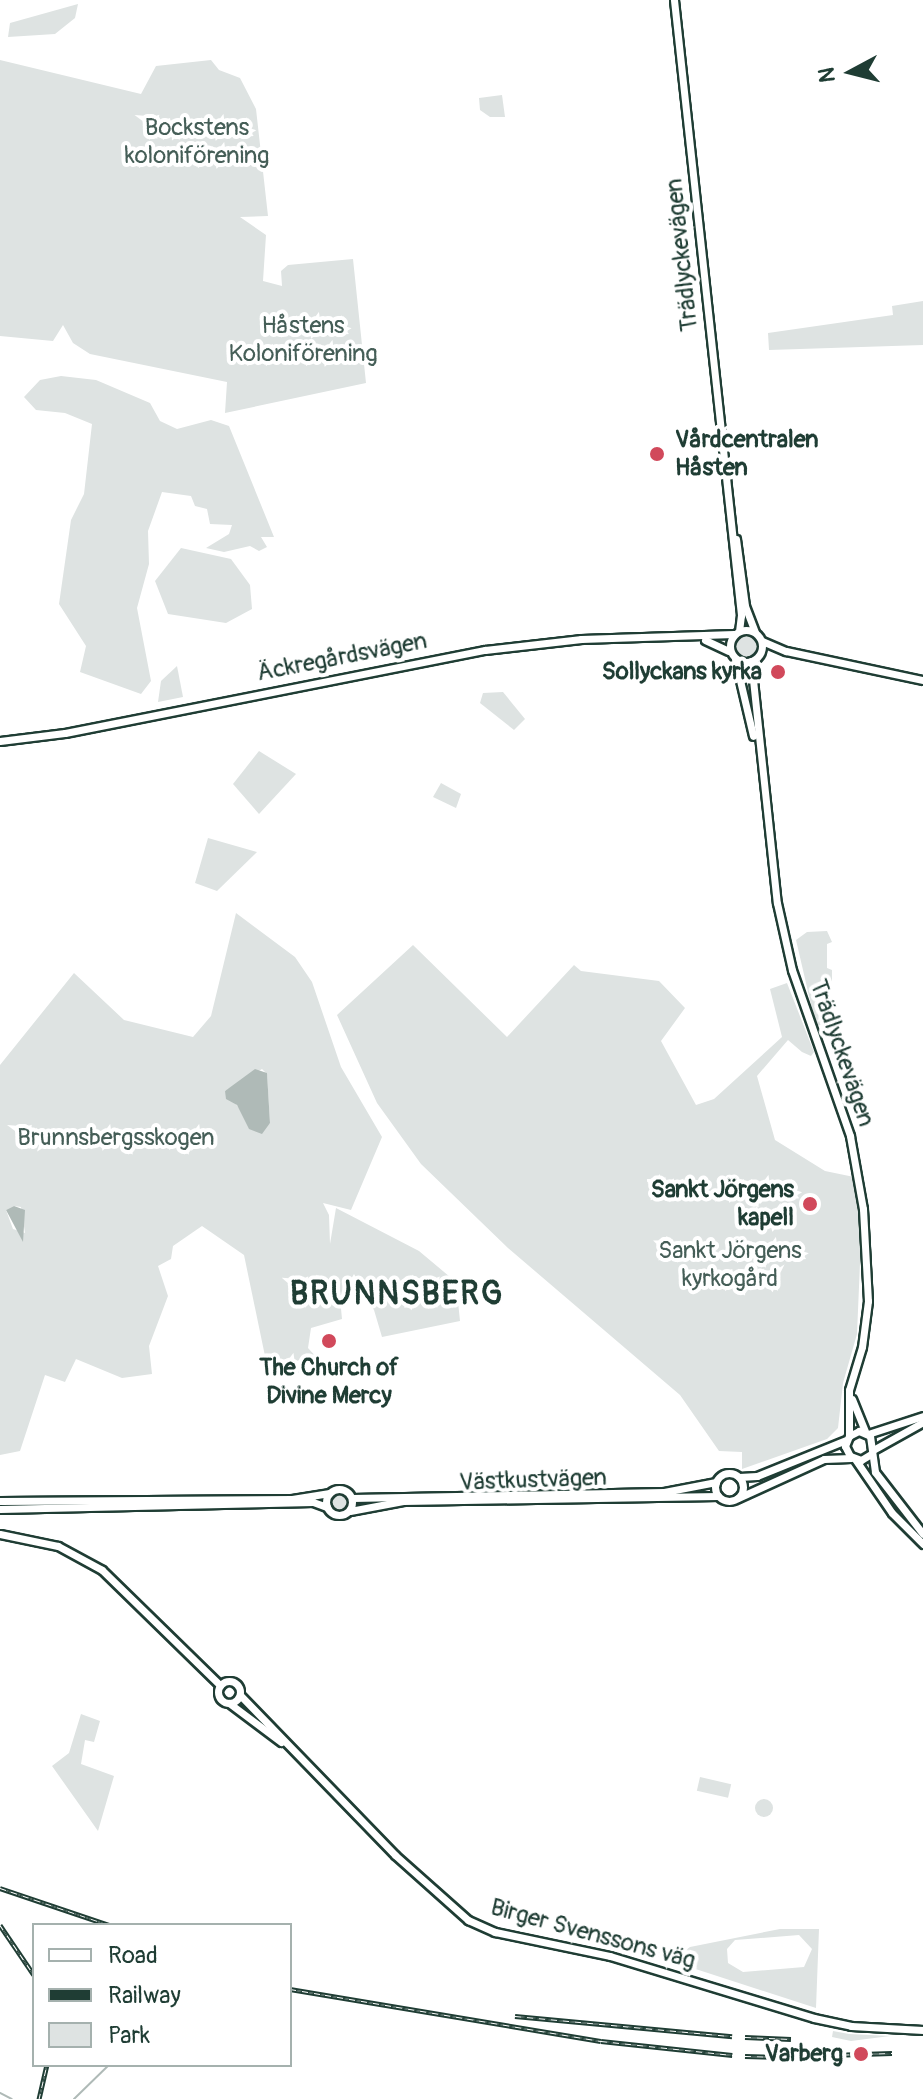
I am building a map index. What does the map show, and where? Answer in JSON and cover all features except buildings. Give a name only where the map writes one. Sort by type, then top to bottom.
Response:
[{"type":"street","name":"Trädlyckevägen","points":[[674,0],[729,506],[745,606],[755,632]]},
{"type":"street","name":"Trädlyckevägen","points":[[729,506],[736,633],[732,654],[757,749]]},
{"type":"street","name":"Äckregårdsvägen","points":[[0,741],[65,733],[485,650],[592,638],[695,637],[755,632]]},
{"type":"street","points":[[755,632],[762,641],[786,651],[923,680]]},
{"type":"street","name":"Äckregårdsvägen","points":[[695,637],[732,654],[754,660]]},
{"type":"street","points":[[754,660],[762,641]]},
{"type":"street","points":[[754,660],[786,651]]},
{"type":"street","name":"Trädlyckevägen","points":[[754,660],[757,749],[782,930],[858,1172],[869,1284],[855,1370],[853,1408],[867,1433],[872,1452]]},
{"type":"street","name":"Trädlyckevägen","points":[[848,1438],[849,1390],[855,1370]]},
{"type":"street","points":[[923,1416],[848,1438],[757,1476],[739,1477],[726,1473],[716,1482],[718,1496],[730,1501],[824,1459],[854,1458],[872,1452],[923,1422]]},
{"type":"street","points":[[848,1438],[854,1458],[892,1513],[923,1544]]},
{"type":"street","points":[[872,1452],[881,1482],[923,1534]]},
{"type":"street","points":[[738,1498],[743,1488],[739,1477]]},
{"type":"street","name":"Västkustvägen","points":[[352,1498],[664,1492],[716,1482]]},
{"type":"street","points":[[0,1501],[292,1499],[342,1489],[352,1498],[350,1511],[337,1516],[327,1507],[313,1502],[0,1509]]},
{"type":"street","points":[[327,1507],[330,1493]]},
{"type":"street","name":"Västkustvägen","points":[[350,1511],[403,1501],[718,1496]]},
{"type":"street","name":"Birger Svenssons väg","points":[[0,1534],[58,1546],[102,1570],[202,1662],[239,1686],[240,1695],[284,1743],[431,1889],[482,1927],[610,1956],[814,2018],[923,2030]]},
{"type":"street","name":"Birger Svenssons väg","points":[[202,1662],[220,1685],[220,1697],[284,1743]]},
{"type":"street","points":[[220,1685],[230,1681]]},
{"type":"street","points":[[229,1703],[240,1695]]},
{"type":"green space","points":[[78,4],[75,18],[55,34],[8,37],[10,23]]},
{"type":"green space","points":[[0,60],[141,94],[156,66],[211,60],[219,70],[240,78],[256,109],[268,216],[240,217],[266,235],[263,281],[282,286],[281,271],[288,265],[353,259],[366,383],[225,413],[227,382],[90,354],[73,343],[63,325],[53,341],[0,336]]},
{"type":"green space","points":[[502,95],[505,117],[490,117],[480,110],[479,98]]},
{"type":"green space","points":[[923,301],[923,345],[769,350],[768,333],[893,315],[892,306]]},
{"type":"green space","points":[[61,376],[96,380],[150,403],[160,421],[177,429],[211,420],[229,426],[274,537],[261,537],[267,547],[259,551],[250,546],[224,552],[206,548],[229,534],[232,525],[210,524],[207,509],[195,506],[191,496],[162,492],[148,531],[149,564],[137,608],[151,681],[141,694],[80,672],[86,646],[59,604],[71,520],[84,494],[92,424],[65,413],[36,410],[24,397],[40,380]]},
{"type":"green space","points":[[181,548],[231,559],[250,585],[252,609],[226,623],[168,614],[155,581]]},
{"type":"green space","points":[[745,633],[754,637],[758,646],[754,655],[745,659],[736,655],[732,646],[736,637]]},
{"type":"green space","points":[[177,666],[183,697],[158,702],[161,681]]},
{"type":"green space","points":[[503,692],[525,719],[514,730],[480,703],[483,693]]},
{"type":"green space","points":[[259,751],[296,774],[259,814],[233,784]]},
{"type":"green space","points":[[441,783],[461,794],[456,808],[433,797]]},
{"type":"green space","points":[[208,838],[257,852],[217,891],[195,883]]},
{"type":"green space","name":"Brunnsbergsskogen","points":[[236,913],[295,957],[312,982],[341,1067],[382,1137],[351,1210],[323,1203],[329,1215],[330,1244],[336,1208],[419,1251],[456,1282],[460,1321],[382,1337],[374,1310],[354,1274],[340,1298],[342,1319],[311,1328],[308,1348],[329,1371],[290,1373],[265,1356],[244,1255],[202,1226],[173,1246],[171,1259],[158,1266],[168,1296],[149,1346],[152,1374],[122,1378],[76,1359],[65,1382],[45,1375],[20,1451],[0,1455],[0,1065],[74,973],[124,1020],[193,1037],[211,1016]],"holes":[[[262,1069],[267,1074],[270,1123],[258,1131],[225,1091]],[[21,1207],[25,1233],[13,1229],[6,1210]]]},
{"type":"green space","points":[[827,931],[832,942],[827,944],[827,968],[832,970],[832,989],[827,991],[833,1022],[816,1026],[796,940],[807,932]]},
{"type":"green space","name":"Sankt Jörgens kyrkogård","points":[[413,945],[507,1037],[574,965],[581,971],[659,981],[685,1008],[661,1041],[696,1105],[714,1099],[782,1037],[770,989],[787,983],[814,1052],[811,1056],[802,1052],[788,1040],[757,1076],[775,1140],[825,1171],[854,1177],[861,1240],[857,1334],[843,1383],[838,1428],[827,1439],[742,1469],[742,1452],[719,1451],[680,1395],[508,1248],[421,1164],[377,1103],[337,1015]]},
{"type":"green space","points":[[335,1493],[343,1493],[349,1503],[343,1513],[335,1513],[329,1507],[329,1499]]},
{"type":"green space","points":[[81,1714],[100,1721],[94,1742],[85,1740],[81,1764],[114,1776],[98,1831],[52,1766],[69,1753]]},
{"type":"green space","points":[[700,1777],[731,1784],[728,1798],[697,1791]]},
{"type":"green space","points":[[760,1799],[768,1799],[773,1808],[771,1815],[760,1817],[755,1812],[755,1804]]},
{"type":"green space","points":[[780,1929],[819,1929],[816,2008],[671,1961],[690,1947]],"holes":[[[799,1935],[812,1949],[804,1967],[743,1972],[728,1963],[727,1949],[735,1940]]]},
{"type":"green space","points":[[588,1936],[600,1941],[664,1948],[658,1957],[647,1957],[594,1941]]},
{"type":"green space","points":[[833,2031],[890,2036],[851,2041],[832,2037]]},
{"type":"shaded area","points":[[255,1069],[267,1073],[270,1123],[262,1134],[249,1129],[237,1105],[226,1099],[225,1091]]},
{"type":"shaded area","points":[[14,1206],[25,1210],[23,1242],[6,1210]]},
{"type":"waterway","points":[[74,2099],[107,2067]]},
{"type":"waterway","points":[[0,2093],[12,2099]]},
{"type":"railway","points":[[0,1888],[103,1923]]},
{"type":"railway","points":[[0,1925],[32,1972]]},
{"type":"railway","points":[[292,1989],[601,2041],[732,2055]]},
{"type":"railway","points":[[515,2016],[732,2036]]},
{"type":"railway","points":[[745,2037],[791,2039]]},
{"type":"railway","points":[[831,2055],[892,2053]]},
{"type":"railway","points":[[745,2056],[816,2058]]},
{"type":"railway","points":[[39,2099],[47,2067]]},
{"type":"place","name":"Vårdcentralen Håsten","points":[[657,454]]},
{"type":"place","name":"Sollyckans kyrka","points":[[778,672]]},
{"type":"place","name":"Sankt Jörgens kapell","points":[[810,1204]]},
{"type":"place","name":"The Church of Divine Mercy","points":[[329,1341]]},
{"type":"place","name":"Varberg","points":[[861,2054]]},
{"type":"district","name":"BRUNNSBERG","points":[[397,1294]]},
{"type":"park label","name":"Bockstens koloniförening","points":[[197,142]]},
{"type":"park label","name":"Håstens Koloniförening","points":[[303,340]]}]
